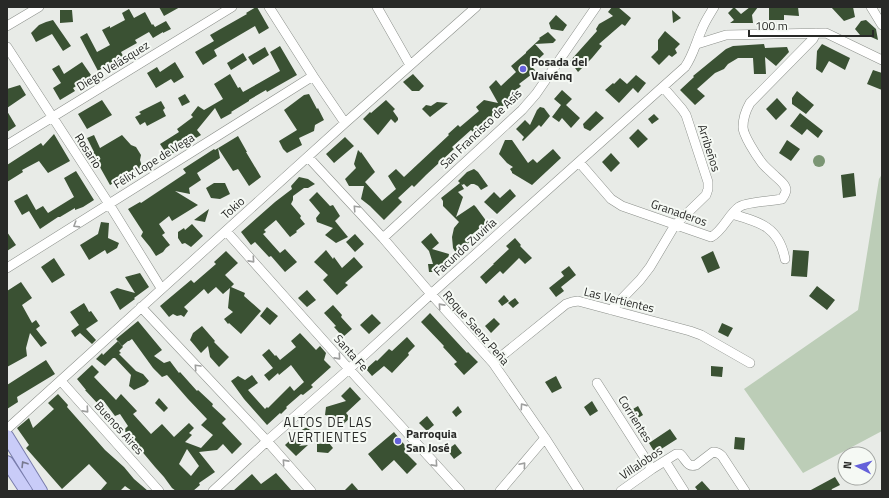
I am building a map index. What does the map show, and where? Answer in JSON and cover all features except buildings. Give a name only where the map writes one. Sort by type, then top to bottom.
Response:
[{"type":"main road","points":[[7,436],[41,491]]},
{"type":"main road","points":[[7,462],[26,491]]},
{"type":"street","points":[[7,26],[39,7]]},
{"type":"street","name":"Diego Velásquez","points":[[7,146],[232,7]]},
{"type":"street","points":[[269,7],[345,123]]},
{"type":"street","points":[[377,7],[410,65]]},
{"type":"street","name":"Tokio","points":[[7,429],[141,308],[161,288],[476,7]]},
{"type":"street","name":"San Francisco de Asís","points":[[383,238],[522,110],[536,94],[596,7]]},
{"type":"street","name":"Facundo Zuviría","points":[[213,491],[431,294],[685,68],[697,44],[704,24],[714,7]]},
{"type":"street","points":[[871,7],[882,25]]},
{"type":"street","name":"Granaderos","points":[[579,162],[616,203],[711,237],[716,235],[740,206],[782,199],[785,195],[785,186],[761,162],[744,133],[744,120],[750,103],[813,39],[816,33]]},
{"type":"street","points":[[697,44],[726,35],[826,33],[882,60]]},
{"type":"street","name":"Rosario","points":[[7,47],[109,204],[161,288]]},
{"type":"street","name":"Félix Lope de Vega","points":[[7,268],[313,76]]},
{"type":"street","name":"Arribeños","points":[[611,310],[640,280],[653,262],[675,224],[706,195],[708,189],[708,182],[686,115],[663,87]]},
{"type":"street","name":"Roque Saenz Peña","points":[[308,157],[383,238],[493,363],[545,438],[579,491]]},
{"type":"street","points":[[732,214],[750,219],[764,225],[772,231],[780,242],[785,259]]},
{"type":"street","name":"Santa Fe","points":[[226,231],[460,491]]},
{"type":"street","name":"Las Vertientes","points":[[493,363],[566,304],[578,301],[690,330],[750,363]]},
{"type":"street","points":[[141,308],[311,491]]},
{"type":"street","name":"Buenos Aires","points":[[60,381],[159,491]]},
{"type":"street","name":"Corrientes","points":[[597,383],[652,469]]},
{"type":"street","points":[[500,491],[545,438]]},
{"type":"street","name":"Villalobos","points":[[621,491],[676,454],[680,454],[687,463],[693,466],[713,452],[719,453],[722,456],[745,491]]},
{"type":"street","points":[[665,461],[684,491]]},
{"type":"shaded area","points":[[817,155],[821,155],[825,161],[821,167],[817,167],[813,163],[813,159]]},
{"type":"shaded area","points":[[882,174],[882,431],[854,446],[837,446],[837,455],[803,473],[744,389],[858,310],[879,179]]},
{"type":"place","name":"Posada del Vaivénq","points":[[523,69]]},
{"type":"place","name":"Parroquia San José","points":[[398,441]]},
{"type":"district","name":"ALTOS DE LAS VERTIENTES","points":[[328,430]]}]
